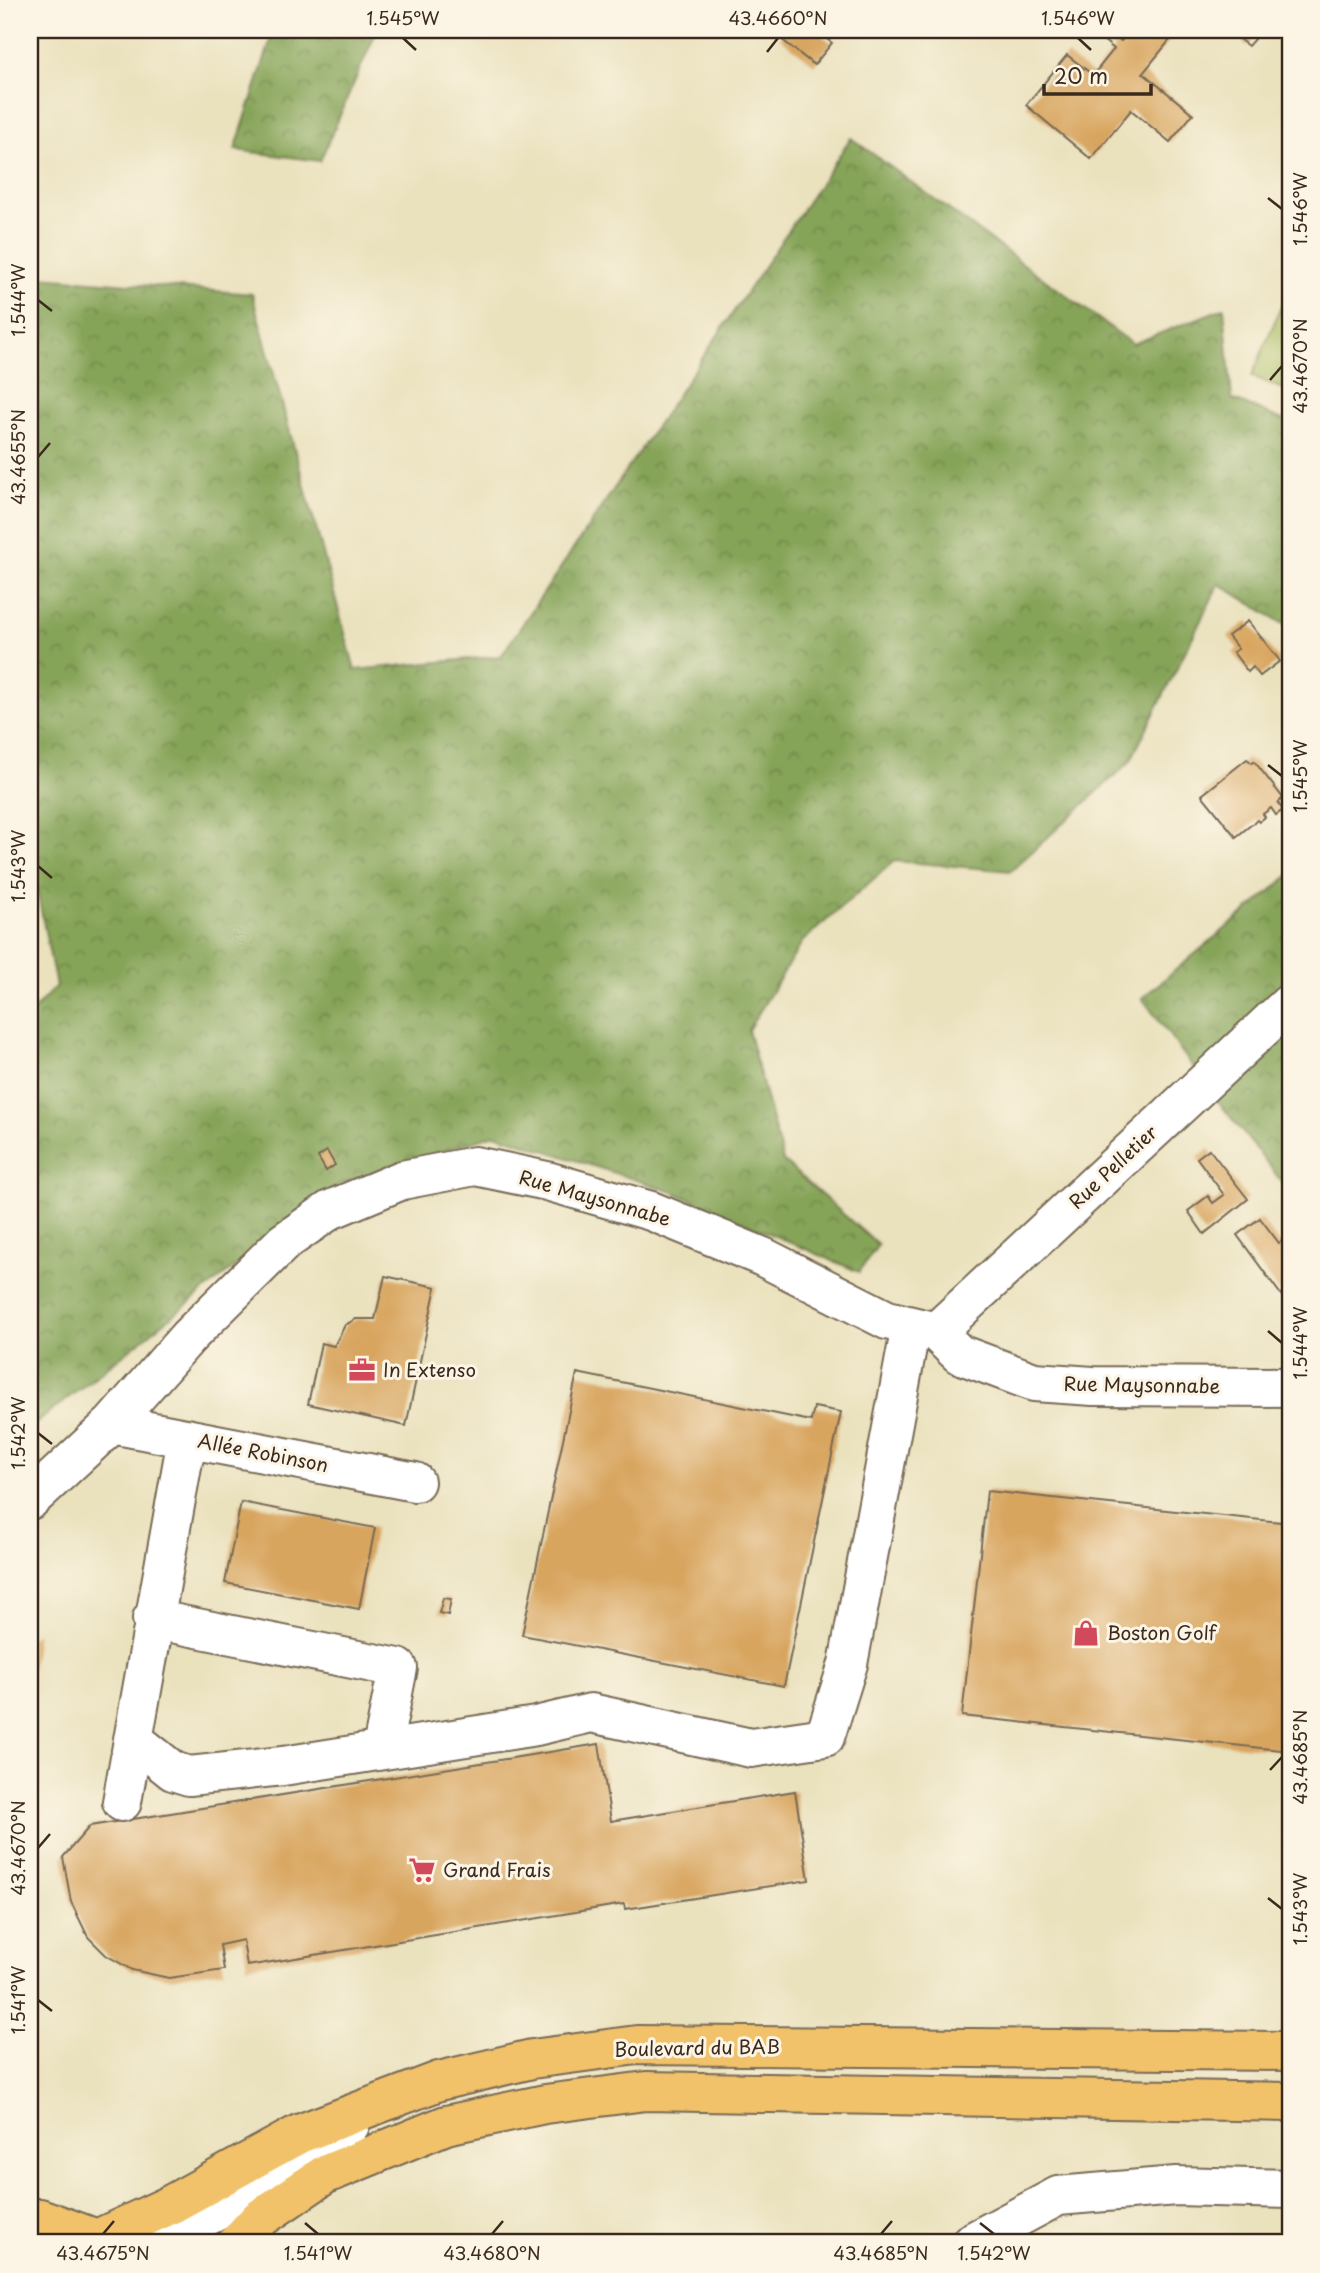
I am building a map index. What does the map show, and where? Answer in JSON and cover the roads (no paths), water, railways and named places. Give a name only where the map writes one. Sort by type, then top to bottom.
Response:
[{"type":"main road","name":"Boulevard du BAB","points":[[103,2241],[299,2134],[439,2081],[532,2059],[637,2045],[1290,2051]]},
{"type":"main road","points":[[237,2243],[259,2219],[324,2175],[446,2125],[545,2104],[646,2091],[1290,2102]]},
{"type":"main road","points":[[33,2216],[103,2241]]},
{"type":"street","name":"Rue Pelletier","points":[[924,1329],[1290,1003]]},
{"type":"street","name":"Rue Maysonnabe","points":[[30,1500],[112,1424],[188,1337],[284,1242],[330,1210],[402,1180],[475,1167],[547,1181],[651,1211],[763,1257],[887,1320],[924,1329],[959,1354],[1034,1382],[1093,1386],[1290,1387]]},
{"type":"street","points":[[133,1739],[173,1771],[189,1776],[283,1766],[382,1748],[536,1726],[591,1713],[751,1748],[825,1737],[848,1664],[924,1329]]},
{"type":"street","name":"Allée Robinson","points":[[112,1424],[415,1482]]},
{"type":"street","points":[[121,1802],[152,1619],[187,1438]]},
{"type":"street","points":[[152,1619],[398,1668],[382,1748]]},
{"type":"street","points":[[154,2243],[215,2212],[400,2095]]},
{"type":"street","points":[[970,2243],[1058,2196],[1176,2186],[1290,2189]]},
{"type":"place","name":"In Extenso","points":[[362,1370]]},
{"type":"place","name":"Boston Golf","points":[[1086,1633]]},
{"type":"place","name":"Grand Frais","points":[[422,1870]]}]
